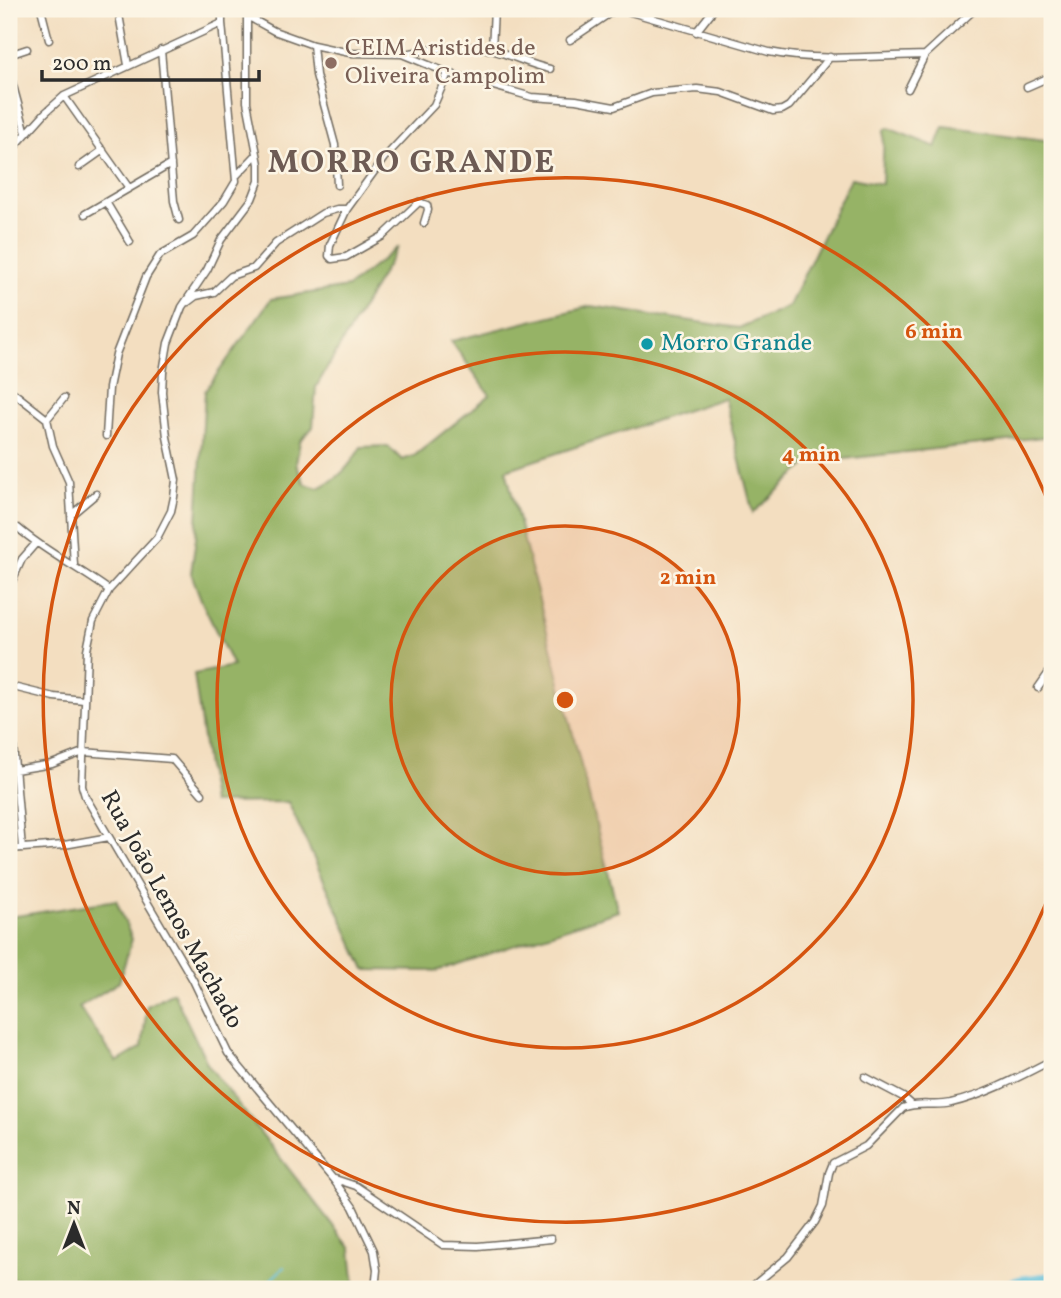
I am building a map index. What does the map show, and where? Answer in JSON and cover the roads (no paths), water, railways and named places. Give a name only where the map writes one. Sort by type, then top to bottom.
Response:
[{"type":"street","points":[[41,9],[48,40]]},
{"type":"street","points":[[118,9],[128,65]]},
{"type":"street","points":[[222,9],[237,175]]},
{"type":"street","points":[[492,50],[494,9]]},
{"type":"street","points":[[570,40],[618,9],[781,55],[925,55]]},
{"type":"street","points":[[696,32],[714,9]]},
{"type":"street","points":[[908,89],[925,55],[975,9]]},
{"type":"street","points":[[247,12],[274,31],[313,45],[350,52],[402,54],[448,46],[492,50],[550,69]]},
{"type":"street","name":"Rua João Lemos Machado","points":[[247,12],[247,102],[259,181],[252,199],[221,240],[207,270],[182,307],[168,344],[163,372],[164,418],[176,480],[173,504],[157,538],[109,590],[98,609],[89,635],[81,777],[85,796],[193,981],[228,1053],[333,1179],[353,1207],[374,1251],[377,1270],[375,1289]]},
{"type":"street","points":[[9,153],[64,96],[222,23]]},
{"type":"street","points":[[313,45],[318,83],[335,145],[337,185]]},
{"type":"street","points":[[9,55],[27,49]]},
{"type":"street","points":[[160,50],[174,201],[179,220]]},
{"type":"street","points":[[402,54],[448,73],[532,97],[576,100],[605,106],[622,105],[652,93],[696,89],[721,92],[764,109],[782,110],[789,106],[830,57]]},
{"type":"street","points":[[9,71],[26,133]]},
{"type":"street","points":[[424,223],[427,205],[419,202],[383,236],[346,257],[332,259],[329,256],[330,245],[347,209],[384,158],[434,105],[448,73]]},
{"type":"street","points":[[1027,87],[1052,76]]},
{"type":"street","points":[[64,96],[129,188]]},
{"type":"street","points":[[79,167],[103,150]]},
{"type":"street","points":[[106,436],[109,388],[116,354],[125,325],[146,277],[160,255],[193,236],[229,194],[237,175],[257,154]]},
{"type":"street","points":[[85,214],[171,164]]},
{"type":"street","points":[[106,202],[130,242]]},
{"type":"street","points":[[182,307],[196,296],[215,292],[231,276],[254,268],[276,243],[323,213],[347,209]]},
{"type":"street","points":[[9,389],[47,419],[53,446],[68,478],[74,565]]},
{"type":"street","points":[[47,419],[64,398]]},
{"type":"street","points":[[71,516],[96,494]]},
{"type":"street","points":[[18,527],[36,543],[109,590]]},
{"type":"street","points":[[9,588],[22,559],[36,543]]},
{"type":"street","points":[[1038,688],[1052,668]]},
{"type":"street","points":[[9,686],[54,697],[84,700]]},
{"type":"street","points":[[9,698],[11,771],[22,848]]},
{"type":"street","points":[[11,771],[52,764],[83,752],[172,759],[202,794]]},
{"type":"street","points":[[9,849],[64,845],[109,837]]},
{"type":"street","points":[[749,1289],[788,1257],[816,1222],[833,1163],[866,1146],[895,1115],[911,1104],[935,1105],[963,1100],[1052,1060]]},
{"type":"street","points":[[865,1077],[911,1104]]},
{"type":"street","points":[[333,1179],[356,1186],[443,1245],[478,1246],[551,1239]]},
{"type":"waterway","points":[[261,1289],[284,1267]]},
{"type":"waterway","points":[[1000,1289],[1020,1282],[1052,1278]]},
{"type":"waterway","points":[[9,1280],[19,1289]]},
{"type":"place","name":"CEIM Aristides de Oliveira Campolim","points":[[331,63]]},
{"type":"place","name":"Morro Grande","points":[[647,344]]},
{"type":"district","name":"MORRO GRANDE","points":[[412,164]]}]
